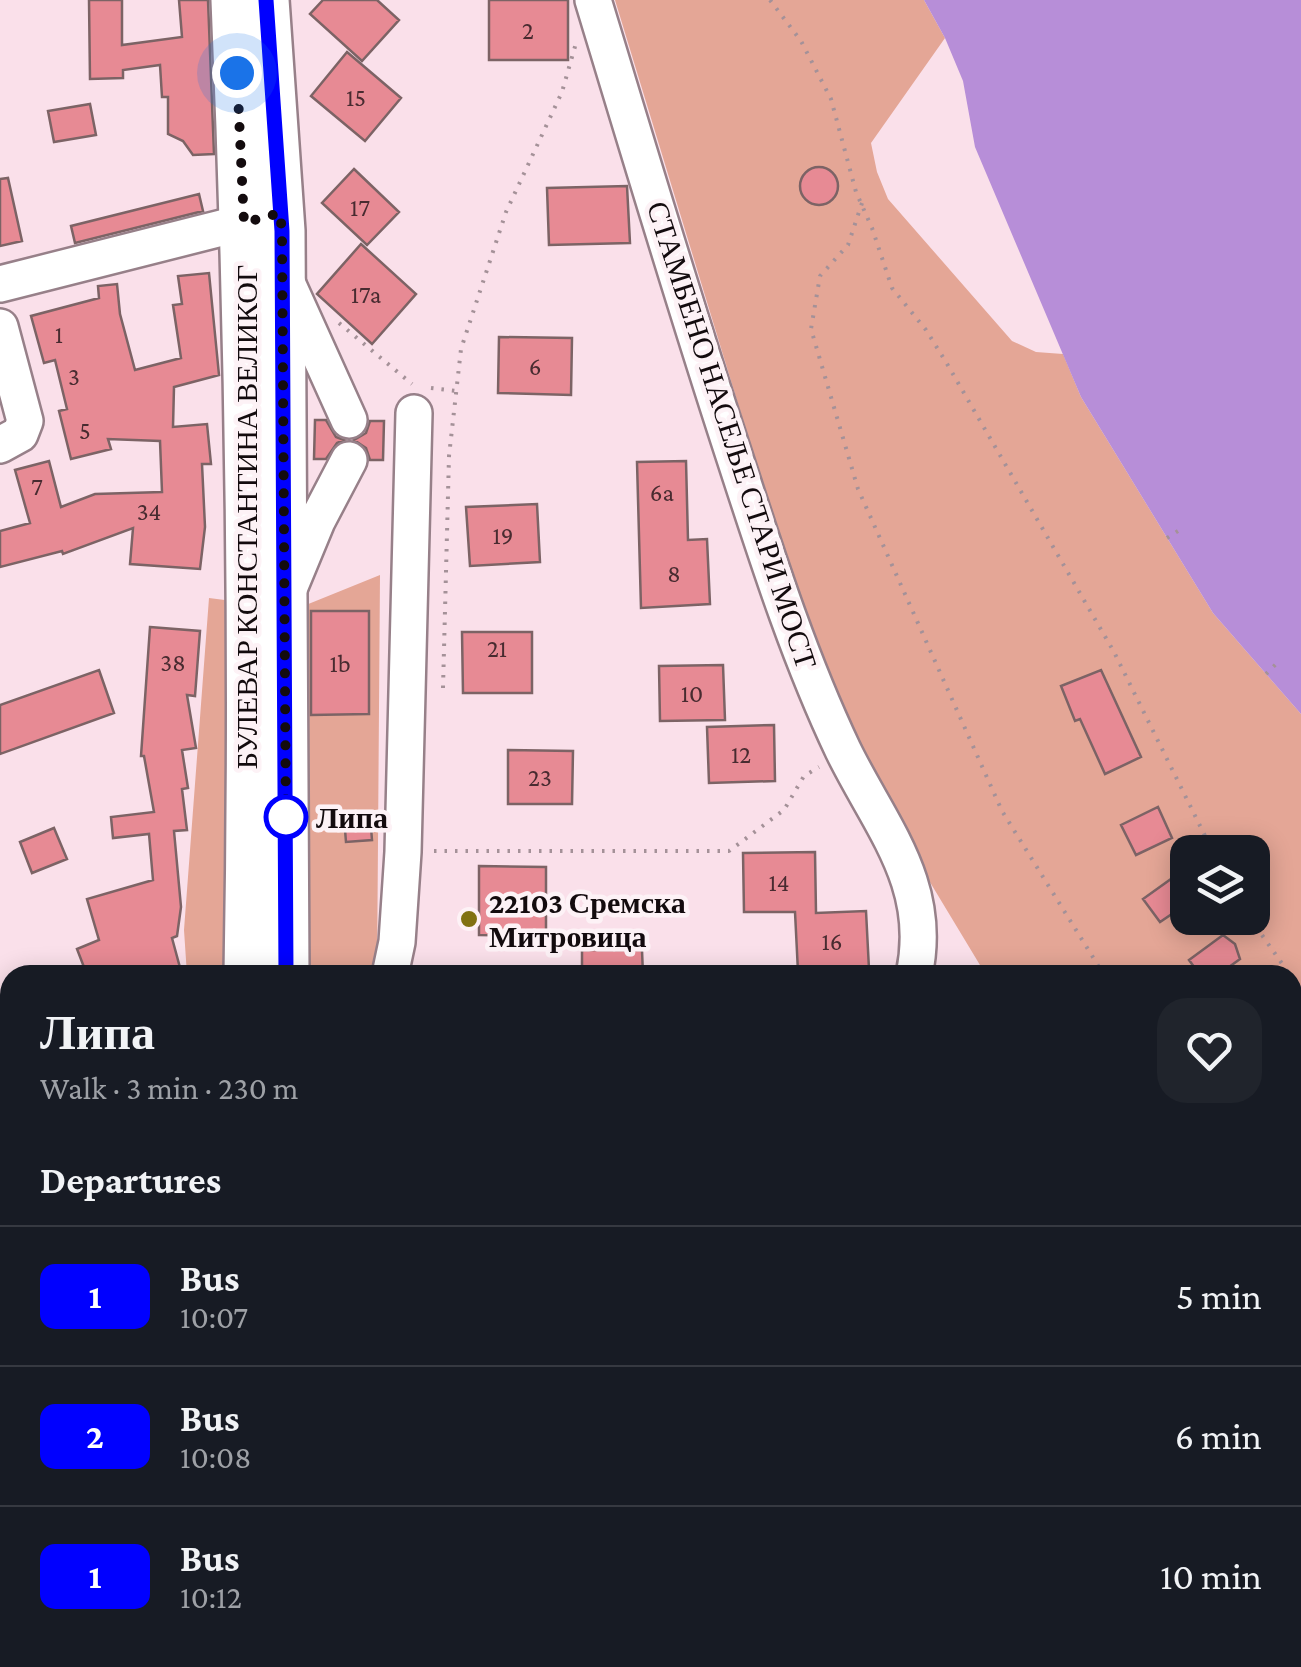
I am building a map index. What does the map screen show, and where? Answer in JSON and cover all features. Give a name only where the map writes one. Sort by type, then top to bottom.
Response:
[{"type":"main road","name":"БУЛЕВАР КОНСТАНТИНА ВЕЛИКОГ","points":[[234,0],[262,218],[282,272],[286,965]]},
{"type":"main road","name":"БУЛЕВАР КОНСТАНТИНА ВЕЛИКОГ","points":[[247,965],[249,636],[266,0]]},
{"type":"street","name":"СТАМБЕНО НАСЕЉЕ СТАРИ МОСТ","points":[[593,0],[680,288],[788,622],[844,751],[899,849],[917,904],[920,949],[916,965]]},
{"type":"street","points":[[0,284],[262,218]]},
{"type":"street","points":[[282,272],[349,420]]},
{"type":"street","points":[[0,327],[24,421],[20,434],[0,445]]},
{"type":"street","points":[[392,965],[403,852],[419,396]]},
{"type":"street","points":[[286,596],[317,521],[349,460]]},
{"type":"path","points":[[770,0],[801,41],[832,99],[892,288],[926,330],[1114,652],[1204,835]]},
{"type":"path","points":[[443,688],[449,456],[461,348],[506,212],[562,92],[578,37]]},
{"type":"path","points":[[862,203],[848,245],[820,276],[811,329],[858,488],[1002,811],[1098,965]]},
{"type":"path","points":[[338,323],[419,396],[456,391]]},
{"type":"path","points":[[1167,538],[1181,530]]},
{"type":"path","points":[[1266,674],[1279,662]]},
{"type":"path","points":[[403,852],[729,851],[784,810],[804,776],[844,751]]},
{"type":"path","points":[[1262,935],[1283,965]]},
{"type":"shaded area","points":[[615,0],[924,0],[945,38],[871,143],[888,199],[1012,341],[1036,352],[1063,354],[1081,397],[1213,613],[1301,714],[1301,965],[980,965],[919,864],[813,650]]},
{"type":"shaded area","points":[[924,0],[1301,0],[1301,714],[1213,613],[1081,397],[975,147],[963,81]]},
{"type":"shaded area","points":[[380,575],[377,965],[186,965],[184,930],[209,598],[296,609]]},
{"type":"building","points":[[89,0],[122,0],[122,45],[182,37],[179,0],[208,0],[214,154],[193,155],[183,141],[168,134],[168,97],[162,97],[160,65],[123,70],[123,78],[90,79]]},
{"type":"building","points":[[323,0],[377,0],[399,20],[362,61],[310,14]]},
{"type":"building","points":[[489,0],[568,0],[568,60],[489,60]]},
{"type":"building","points":[[347,52],[401,98],[365,141],[311,96]]},
{"type":"building","points":[[90,104],[96,135],[54,142],[48,111]]},
{"type":"building","points":[[819,167],[832,173],[838,186],[832,199],[819,205],[806,199],[800,186],[806,173]]},
{"type":"building","points":[[354,169],[399,212],[367,245],[322,203]]},
{"type":"building","points":[[8,178],[22,241],[0,246],[0,179]]},
{"type":"building","points":[[627,186],[630,243],[549,245],[547,188]]},
{"type":"building","points":[[199,194],[203,211],[75,243],[71,226]]},
{"type":"building","points":[[361,244],[416,294],[372,344],[317,294]]},
{"type":"building","points":[[209,273],[219,375],[174,387],[173,427],[207,424],[211,464],[202,464],[205,527],[200,569],[130,564],[133,528],[63,554],[62,551],[0,567],[0,531],[30,523],[15,470],[49,461],[61,507],[95,494],[162,492],[160,441],[108,439],[111,449],[71,459],[59,411],[67,409],[55,360],[44,363],[31,316],[99,298],[98,286],[117,284],[120,314],[135,370],[181,358],[173,305],[182,304],[178,276]]},
{"type":"building","points":[[499,337],[572,338],[571,395],[498,393]]},
{"type":"building","points":[[315,420],[326,420],[336,437],[344,440],[337,443],[326,459],[314,459]]},
{"type":"building","points":[[370,421],[384,421],[383,460],[370,460],[366,448],[354,440],[366,433]]},
{"type":"building","points":[[686,461],[688,540],[707,539],[710,604],[641,608],[637,462]]},
{"type":"building","points":[[537,504],[540,562],[470,566],[466,507]]},
{"type":"building","points":[[311,611],[369,611],[369,714],[311,715]]},
{"type":"building","points":[[150,627],[200,631],[195,696],[187,695],[196,748],[182,750],[188,788],[182,789],[187,830],[174,831],[181,907],[177,936],[172,938],[179,965],[83,965],[77,949],[99,940],[87,899],[153,880],[149,834],[113,838],[111,817],[154,812],[141,756]]},
{"type":"building","points":[[462,632],[532,632],[532,693],[463,693]]},
{"type":"building","points":[[723,665],[725,720],[660,721],[659,666]]},
{"type":"building","points":[[99,670],[114,713],[0,754],[0,705]]},
{"type":"building","points":[[1101,670],[1141,757],[1105,774],[1080,719],[1075,721],[1061,686]]},
{"type":"building","points":[[774,725],[775,781],[709,783],[707,727]]},
{"type":"building","points":[[508,750],[573,751],[572,804],[508,804]]},
{"type":"building","points":[[1158,807],[1170,839],[1136,855],[1121,825]]},
{"type":"building","points":[[370,815],[372,840],[346,842],[344,817]]},
{"type":"building","points":[[54,828],[67,859],[32,873],[20,842]]},
{"type":"building","points":[[815,852],[816,913],[866,911],[869,965],[798,965],[795,912],[744,912],[743,853]]},
{"type":"building","points":[[479,866],[546,867],[546,936],[479,935]]},
{"type":"building","points":[[1170,880],[1170,915],[1160,922],[1143,899]]},
{"type":"building","points":[[1223,935],[1235,944],[1240,959],[1232,965],[1193,965],[1189,960]]},
{"type":"building","points":[[582,950],[642,950],[643,965],[582,965]]},
{"type":"bus line","name":"1","points":[[266,0],[282,231],[286,965]]},
{"type":"place","name":"Липа","points":[[286,817]]},
{"type":"place","name":"22103 Сремска Митровица","points":[[469,919]]},
{"type":"route","points":[[237,73],[244,223],[280,213],[282,231],[286,834],[286,817]]}]
